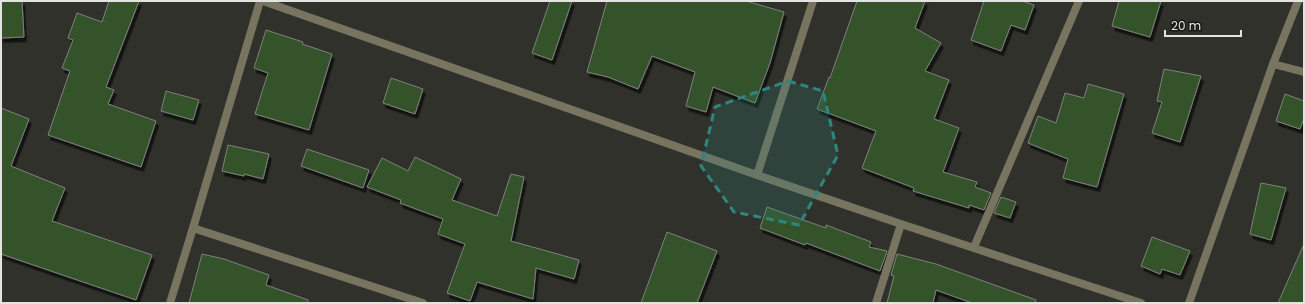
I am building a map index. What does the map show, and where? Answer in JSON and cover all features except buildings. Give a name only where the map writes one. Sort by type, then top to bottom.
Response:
[{"type":"street","points":[[170,303],[194,228],[260,1]]},
{"type":"street","points":[[264,1],[757,175],[1141,303]]},
{"type":"street","points":[[757,175],[813,1]]},
{"type":"street","points":[[974,247],[1079,1]]},
{"type":"street","points":[[1189,303],[1273,64],[1298,1]]},
{"type":"street","points":[[1273,64],[1304,72]]},
{"type":"street","points":[[876,303],[901,224]]},
{"type":"street","points":[[194,228],[423,303]]},
{"type":"highlighted area","points":[[788,81],[823,91],[838,155],[799,225],[734,212],[701,166],[715,107]]}]
